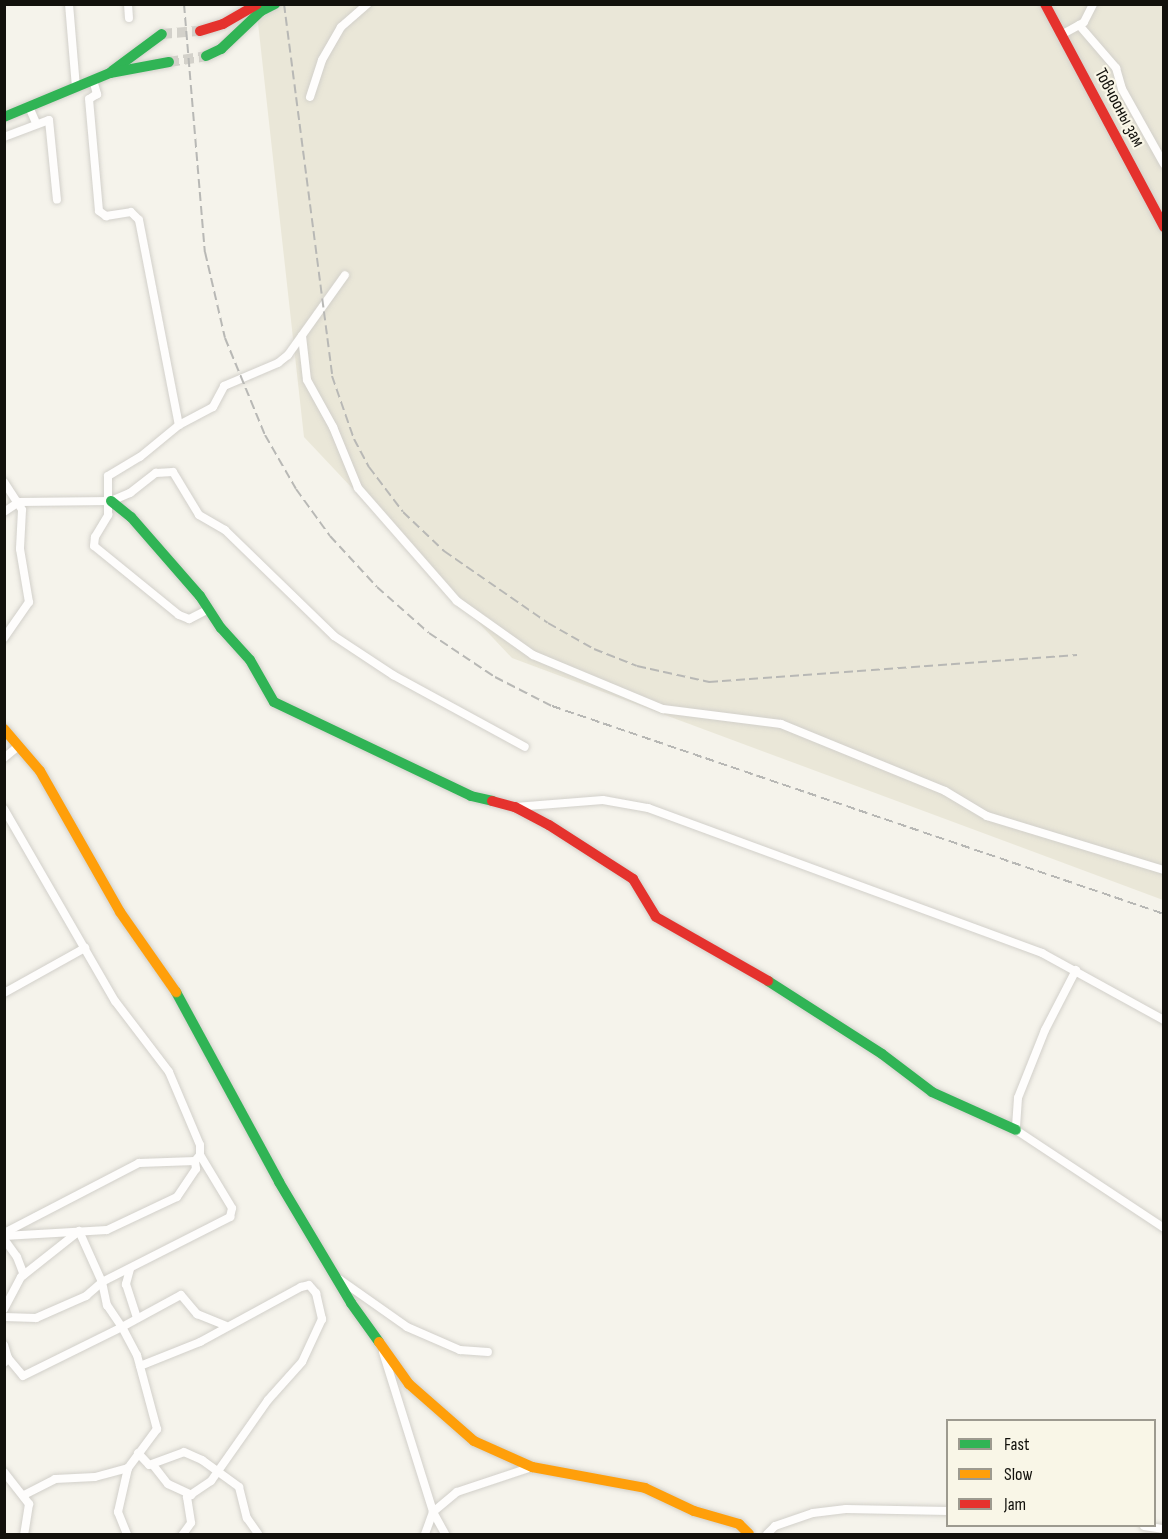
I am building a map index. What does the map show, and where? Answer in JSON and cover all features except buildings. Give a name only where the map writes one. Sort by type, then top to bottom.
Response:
[{"type":"main road","points":[[200,31],[222,24],[257,4]]},
{"type":"main road","points":[[206,56],[221,49],[261,11],[275,4]]},
{"type":"main road","name":"Товчооны зам","points":[[1045,4],[1064,33],[1164,210]]},
{"type":"main road","name":"Товчооны зам","points":[[1054,4],[1064,33],[1164,227]]},
{"type":"main road","points":[[110,73],[162,34]]},
{"type":"main road","points":[[4,117],[110,73],[170,62]]},
{"type":"main road","points":[[111,501],[147,536],[250,660],[268,696],[280,706],[471,796],[515,807],[623,871],[633,879],[656,917],[745,966],[882,1054],[932,1092],[1016,1130]]},
{"type":"main road","points":[[4,729],[17,747],[40,771],[120,912],[169,978],[207,1054],[245,1113],[279,1182],[335,1277],[382,1351],[409,1384],[456,1428],[474,1441],[532,1467],[645,1488],[694,1511],[739,1524],[749,1534]]},
{"type":"street","points":[[69,4],[76,87]]},
{"type":"street","points":[[128,4],[129,18]]},
{"type":"street","points":[[310,97],[322,60],[341,27],[367,4]]},
{"type":"street","points":[[1064,33],[1084,22],[1093,4]]},
{"type":"street","points":[[1079,25],[1116,68],[1122,89],[1164,164]]},
{"type":"street","points":[[93,80],[97,94],[89,99],[99,211],[104,216],[131,212],[139,220],[179,425]]},
{"type":"street","points":[[29,106],[36,123]]},
{"type":"street","points":[[4,137],[46,119],[51,124],[57,200]]},
{"type":"street","points":[[207,609],[185,618],[98,552],[93,542],[108,515],[111,501],[108,481],[113,471],[141,457],[179,425],[213,407],[224,386],[278,363],[303,336],[345,275]]},
{"type":"street","points":[[303,336],[307,380],[333,427],[358,488],[457,601],[533,655],[663,709],[781,724],[945,791],[987,816],[1164,870]]},
{"type":"street","points":[[4,512],[20,502],[111,501],[130,493],[156,473],[173,472],[200,515],[225,530],[334,636],[393,675],[525,747]]},
{"type":"street","points":[[4,482],[20,502],[20,549],[29,602],[4,638]]},
{"type":"street","points":[[4,758],[17,747]]},
{"type":"street","points":[[515,807],[603,800],[648,808],[1031,949],[1076,970],[1164,1020]]},
{"type":"street","points":[[4,809],[131,1027],[170,1072],[194,1122],[197,1158],[196,1169],[177,1197],[107,1230],[4,1236]]},
{"type":"street","points":[[4,993],[85,948]]},
{"type":"street","points":[[1076,970],[1045,1030],[1018,1098],[1016,1130],[1164,1228]]},
{"type":"street","points":[[4,1236],[139,1163],[197,1158]]},
{"type":"street","points":[[4,1317],[36,1318],[86,1296],[102,1282],[233,1213],[197,1158]]},
{"type":"street","points":[[4,1309],[24,1275],[79,1231]]},
{"type":"street","points":[[79,1231],[102,1282],[108,1305],[122,1327],[140,1366],[157,1429],[128,1468],[118,1512],[127,1534]]},
{"type":"street","points":[[4,1236],[18,1257],[24,1275]]},
{"type":"street","points":[[131,1268],[126,1284],[137,1318]]},
{"type":"street","points":[[335,1277],[407,1327],[460,1350],[488,1352]]},
{"type":"street","points":[[140,1366],[200,1342],[226,1326],[309,1285],[322,1308],[321,1327],[302,1362],[206,1486],[186,1502],[191,1523],[183,1534]]},
{"type":"street","points":[[4,1345],[6,1360],[18,1372],[30,1374],[181,1295],[197,1314],[226,1326]]},
{"type":"street","points":[[382,1351],[433,1512],[445,1534]]},
{"type":"street","points":[[153,1465],[184,1452],[216,1471],[239,1487],[247,1518],[258,1534]]},
{"type":"street","points":[[138,1453],[144,1462],[153,1465],[168,1484],[192,1495]]},
{"type":"street","points":[[425,1534],[433,1512],[477,1483],[532,1467]]},
{"type":"street","points":[[24,1495],[56,1479],[95,1477],[128,1468]]},
{"type":"street","points":[[4,1472],[24,1495],[29,1513],[24,1534]]},
{"type":"street","points":[[4,1490],[12,1483]]},
{"type":"street","points":[[767,1534],[775,1526],[813,1513],[846,1509],[946,1511]]},
{"type":"shaded area","points":[[256,5],[1163,5],[1163,900],[512,658],[304,437]]},
{"type":"tunnel","points":[[162,34],[200,31]]},
{"type":"tunnel","points":[[169,62],[206,56]]},
{"type":"railway","points":[[184,4],[205,252],[225,338],[265,435],[296,489],[330,536],[377,587],[429,633],[495,677],[552,706],[1164,914]]},
{"type":"railway","points":[[284,4],[332,376],[354,439],[369,467],[403,512],[444,551],[548,623],[594,649],[637,666],[709,682],[1077,655]]},
{"type":"traffic: fast","points":[[206,56],[221,49],[261,11],[275,4]]},
{"type":"traffic: fast","points":[[112,71],[162,34]]},
{"type":"traffic: fast","points":[[4,117],[110,73],[169,62]]},
{"type":"traffic: fast","points":[[111,501],[131,517],[200,596],[221,628],[250,660],[274,702],[471,796],[492,801]]},
{"type":"traffic: fast","points":[[768,981],[882,1054],[932,1092],[1016,1130]]},
{"type":"traffic: fast","points":[[176,992],[279,1182],[351,1303],[379,1342]]},
{"type":"traffic: slow","points":[[4,729],[40,771],[120,912],[176,992]]},
{"type":"traffic: slow","points":[[379,1342],[409,1384],[474,1441],[532,1467],[645,1488],[694,1511],[739,1524],[749,1534]]},
{"type":"traffic: jam","points":[[200,31],[223,24],[257,4]]},
{"type":"traffic: jam","points":[[1045,4],[1164,227]]},
{"type":"traffic: jam","points":[[492,801],[515,807],[549,825],[633,879],[656,917],[768,981]]}]
